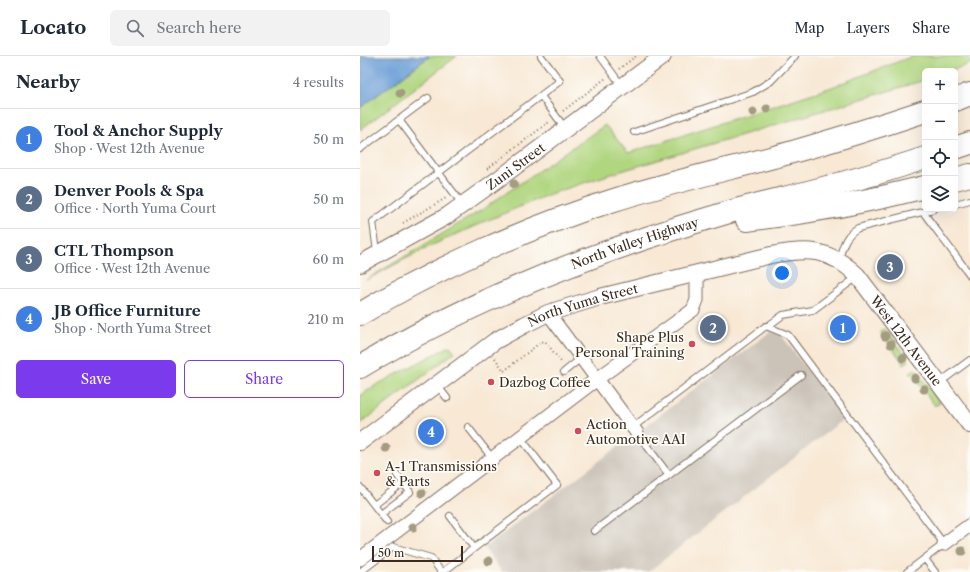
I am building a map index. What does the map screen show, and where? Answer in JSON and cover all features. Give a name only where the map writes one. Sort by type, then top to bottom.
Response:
[{"type":"highway","points":[[958,99],[970,94]]},
{"type":"highway","points":[[360,314],[411,285],[484,251],[582,211],[671,183],[796,150],[922,112]]},
{"type":"highway","points":[[958,147],[970,143]]},
{"type":"highway","name":"North Valley Highway","points":[[360,367],[423,331],[516,287],[578,262],[728,212],[869,175],[922,159]]},
{"type":"highway","points":[[958,178],[970,175]]},
{"type":"highway","points":[[678,228],[782,216],[874,199],[922,188]]},
{"type":"street","name":"Zuni Street","points":[[360,264],[431,226],[458,198],[561,123],[622,86],[663,56]]},
{"type":"street","name":"North Yuma Street","points":[[360,442],[487,347],[509,332],[548,313],[600,297],[792,251],[819,252],[838,260]]},
{"type":"street","name":"West 12th Avenue","points":[[838,260],[858,276],[968,420]]},
{"type":"street","points":[[360,558],[375,554],[492,458],[597,379],[693,310],[697,300],[697,273]]},
{"type":"street","points":[[548,313],[635,430]]},
{"type":"street","points":[[944,544],[970,525]]},
{"type":"lane","points":[[377,255],[373,222],[560,81],[541,56]]},
{"type":"lane","points":[[600,56],[622,86]]},
{"type":"lane","points":[[634,132],[753,92],[771,81],[795,56]]},
{"type":"lane","points":[[540,96],[561,123]]},
{"type":"lane","points":[[360,149],[428,98]]},
{"type":"lane","points":[[399,120],[458,198]]},
{"type":"lane","points":[[958,203],[970,200]]},
{"type":"lane","points":[[838,260],[844,241],[853,231],[858,228],[923,212],[970,275]]},
{"type":"lane","points":[[669,475],[635,430],[766,326],[783,315],[813,310],[858,276]]},
{"type":"lane","points":[[768,326],[788,335],[944,544],[907,572]]},
{"type":"lane","points":[[565,371],[581,358]]},
{"type":"lane","points":[[939,383],[970,360]]},
{"type":"lane","points":[[594,531],[801,375]]},
{"type":"lane","points":[[437,385],[447,398]]},
{"type":"lane","points":[[468,427],[492,458]]},
{"type":"lane","points":[[360,572],[375,554],[393,548],[431,558],[442,572],[557,485],[520,437]]},
{"type":"lane","points":[[381,514],[410,492],[397,475]]},
{"type":"lane","points":[[374,506],[403,483]]},
{"type":"lane","points":[[360,487],[387,522]]},
{"type":"lane","points":[[450,516],[474,548]]},
{"type":"lane","points":[[925,559],[935,572]]},
{"type":"path","points":[[482,172],[561,123],[613,74],[636,56]]},
{"type":"path","points":[[399,225],[458,198]]},
{"type":"path","points":[[494,358],[504,371],[541,342],[545,341],[565,371]]},
{"type":"path","points":[[553,352],[559,348]]},
{"type":"shaded area","points":[[771,331],[782,336],[844,419],[648,572],[502,572],[484,548]]},
{"type":"green space","points":[[430,56],[457,56],[360,130],[360,108]]},
{"type":"green space","points":[[913,56],[970,56],[970,64],[958,68],[922,68],[922,81],[608,175],[550,194],[428,247],[366,280],[480,211],[605,125],[628,153],[832,87]]},
{"type":"green space","points":[[885,329],[909,361],[904,364],[880,332]]},
{"type":"green space","points":[[450,346],[455,352],[360,424],[360,396],[376,385]]},
{"type":"green space","points":[[915,369],[940,403],[935,406],[910,372]]},
{"type":"water","points":[[360,56],[430,56],[360,108]]},
{"type":"place","name":"CTL Thompson","points":[[890,267]]},
{"type":"place","name":"Denver Pools & Spa","points":[[713,328]]},
{"type":"place","name":"Tool & Anchor Supply","points":[[843,328]]},
{"type":"place","name":"Shape Plus Personal Training","points":[[692,344]]},
{"type":"place","name":"Dazbog Coffee","points":[[491,382]]},
{"type":"place","name":"Action Automotive AAI","points":[[578,431]]},
{"type":"place","name":"JB Office Furniture","points":[[431,432]]},
{"type":"place","name":"A-1 Transmissions & Parts","points":[[377,473]]}]
